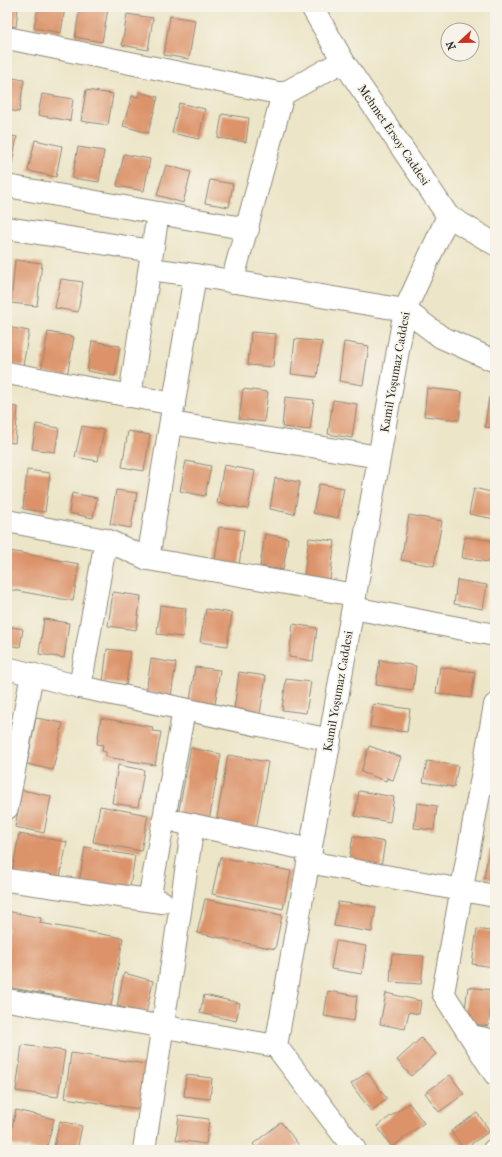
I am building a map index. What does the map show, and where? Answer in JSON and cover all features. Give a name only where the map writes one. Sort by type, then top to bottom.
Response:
[{"type":"street","name":"Mehmet Ersoy Caddesi","points":[[312,7],[343,60],[448,216],[495,244]]},
{"type":"street","points":[[7,38],[283,94],[343,60]]},
{"type":"street","points":[[232,282],[248,229],[283,94]]},
{"type":"street","points":[[7,186],[248,229]]},
{"type":"street","points":[[130,396],[158,213]]},
{"type":"street","name":"Kamil Yoşumaz Caddesi","points":[[276,1046],[405,310],[448,216]]},
{"type":"street","points":[[7,228],[151,260],[195,275],[405,310],[441,338],[495,361]]},
{"type":"street","points":[[148,559],[195,275]]},
{"type":"street","points":[[7,373],[130,396],[172,414],[379,457]]},
{"type":"street","points":[[7,521],[106,540],[148,559],[354,602],[495,635]]},
{"type":"street","points":[[80,687],[106,540]]},
{"type":"street","points":[[7,668],[80,687],[330,740]]},
{"type":"street","points":[[7,808],[32,674]]},
{"type":"street","points":[[495,705],[491,754],[461,890],[442,992],[495,1074]]},
{"type":"street","points":[[149,900],[184,710]]},
{"type":"street","points":[[164,819],[193,825],[309,856],[461,890],[495,896]]},
{"type":"street","points":[[144,1150],[193,825]]},
{"type":"street","points":[[7,880],[180,905]]},
{"type":"street","points":[[7,1000],[276,1046],[355,1150]]},
{"type":"street","points":[[471,1036],[495,1042]]},
{"type":"building","points":[[7,7],[18,7],[16,27],[7,25]]},
{"type":"building","points":[[38,7],[65,7],[61,33],[34,28]]},
{"type":"building","points":[[80,7],[108,9],[102,42],[75,37]]},
{"type":"building","points":[[127,14],[153,18],[148,50],[122,45]]},
{"type":"building","points":[[170,16],[195,20],[189,59],[164,55]]},
{"type":"building","points":[[7,77],[24,80],[19,112],[7,110]]},
{"type":"building","points":[[86,90],[113,94],[108,125],[81,121]]},
{"type":"building","points":[[139,92],[158,97],[148,133],[123,126],[132,96],[138,97]]},
{"type":"building","points":[[42,94],[73,99],[70,121],[38,115]]},
{"type":"building","points":[[179,103],[205,109],[199,139],[172,133]]},
{"type":"building","points":[[222,114],[249,118],[246,142],[218,138]]},
{"type":"building","points":[[7,135],[17,137],[11,169],[7,169]]},
{"type":"building","points":[[35,140],[62,146],[56,177],[28,171]]},
{"type":"building","points":[[78,147],[104,151],[99,182],[72,178]]},
{"type":"building","points":[[124,154],[150,159],[144,191],[117,186]]},
{"type":"building","points":[[166,165],[191,172],[183,203],[157,195]]},
{"type":"building","points":[[210,180],[233,184],[229,207],[205,203]]},
{"type":"building","points":[[15,260],[42,263],[37,306],[11,303]]},
{"type":"building","points":[[61,279],[83,282],[78,312],[55,308]]},
{"type":"building","points":[[7,327],[29,331],[23,366],[7,363]]},
{"type":"building","points":[[48,332],[74,337],[67,376],[41,371]]},
{"type":"building","points":[[251,332],[276,334],[273,367],[248,365]]},
{"type":"building","points":[[295,339],[322,342],[317,377],[291,374]]},
{"type":"building","points":[[92,341],[120,346],[115,376],[87,371]]},
{"type":"building","points":[[344,342],[369,346],[363,385],[339,381]]},
{"type":"building","points":[[427,388],[462,392],[459,420],[424,416]]},
{"type":"building","points":[[243,389],[268,392],[264,422],[239,419]]},
{"type":"building","points":[[285,397],[314,400],[310,430],[282,427]]},
{"type":"building","points":[[489,397],[495,398],[495,428],[485,427]]},
{"type":"building","points":[[333,400],[357,404],[352,438],[328,434]]},
{"type":"building","points":[[7,406],[18,407],[15,443],[7,442]]},
{"type":"building","points":[[36,424],[59,428],[55,452],[32,449]]},
{"type":"building","points":[[82,426],[104,430],[98,461],[75,457]]},
{"type":"building","points":[[128,431],[150,435],[144,471],[122,467]]},
{"type":"building","points":[[186,461],[211,466],[205,496],[180,491]]},
{"type":"building","points":[[224,465],[255,471],[248,509],[217,503]]},
{"type":"building","points":[[27,470],[50,473],[45,512],[23,509]]},
{"type":"building","points":[[275,478],[300,482],[294,514],[270,509]]},
{"type":"building","points":[[319,484],[344,488],[338,518],[313,513]]},
{"type":"building","points":[[474,488],[495,493],[495,519],[469,514]]},
{"type":"building","points":[[116,490],[137,493],[131,528],[110,524]]},
{"type":"building","points":[[72,493],[97,498],[93,518],[69,513]]},
{"type":"building","points":[[409,515],[442,521],[434,566],[401,560]]},
{"type":"building","points":[[219,527],[244,530],[239,565],[215,562]]},
{"type":"building","points":[[265,534],[288,538],[283,570],[260,566]]},
{"type":"building","points":[[465,537],[495,541],[495,563],[462,558]]},
{"type":"building","points":[[309,538],[335,541],[330,579],[304,576]]},
{"type":"building","points":[[10,551],[79,564],[73,601],[7,589],[7,568]]},
{"type":"building","points":[[457,580],[487,585],[483,609],[454,604]]},
{"type":"building","points":[[113,592],[141,596],[136,630],[108,626]]},
{"type":"building","points":[[160,605],[186,608],[183,637],[157,634]]},
{"type":"building","points":[[206,609],[232,613],[227,646],[200,642]]},
{"type":"building","points":[[44,619],[69,623],[64,658],[39,654]]},
{"type":"building","points":[[293,624],[317,628],[313,661],[289,657]]},
{"type":"building","points":[[7,626],[23,629],[20,647],[7,645]]},
{"type":"building","points":[[107,649],[130,652],[126,685],[103,682]]},
{"type":"building","points":[[151,659],[176,663],[171,696],[146,692]]},
{"type":"building","points":[[380,660],[416,666],[413,690],[376,685]]},
{"type":"building","points":[[195,667],[220,670],[215,705],[190,701]]},
{"type":"building","points":[[440,667],[475,672],[471,698],[436,693]]},
{"type":"building","points":[[239,672],[266,676],[260,714],[234,710]]},
{"type":"building","points":[[286,679],[311,682],[306,713],[282,710]]},
{"type":"building","points":[[373,704],[410,709],[407,732],[370,727]]},
{"type":"building","points":[[36,718],[63,723],[53,770],[27,764]]},
{"type":"building","points":[[101,718],[153,727],[152,731],[161,732],[155,765],[106,757],[106,752],[102,751],[103,745],[97,744]]},
{"type":"building","points":[[369,746],[401,757],[393,780],[387,778],[386,781],[361,772]]},
{"type":"building","points":[[191,748],[221,754],[209,821],[178,815]]},
{"type":"building","points":[[228,755],[268,762],[256,830],[216,823]]},
{"type":"building","points":[[427,761],[458,766],[454,787],[423,782]]},
{"type":"building","points":[[118,765],[144,770],[138,807],[112,803]]},
{"type":"building","points":[[22,790],[51,796],[44,833],[15,827]]},
{"type":"building","points":[[359,791],[394,797],[390,822],[355,816]]},
{"type":"building","points":[[417,803],[437,806],[434,830],[414,828]]},
{"type":"building","points":[[100,806],[148,815],[141,851],[93,842]]},
{"type":"building","points":[[19,834],[67,842],[59,882],[12,873]]},
{"type":"building","points":[[353,836],[385,842],[381,867],[349,862]]},
{"type":"building","points":[[85,847],[135,856],[129,892],[79,883]]},
{"type":"building","points":[[489,849],[495,849],[495,880],[484,878]]},
{"type":"building","points":[[220,857],[291,871],[283,909],[212,894]]},
{"type":"building","points":[[205,899],[282,915],[275,949],[197,933]]},
{"type":"building","points":[[338,902],[376,907],[372,932],[334,926]]},
{"type":"building","points":[[7,911],[41,918],[40,923],[123,938],[111,1006],[7,987]]},
{"type":"building","points":[[477,929],[495,932],[495,967],[472,964]]},
{"type":"building","points":[[336,941],[366,946],[362,974],[331,969]]},
{"type":"building","points":[[392,954],[424,956],[421,984],[390,982]]},
{"type":"building","points":[[124,973],[153,981],[146,1013],[117,1006]]},
{"type":"building","points":[[468,987],[493,990],[488,1026],[463,1023]]},
{"type":"building","points":[[328,991],[357,996],[354,1021],[324,1016]]},
{"type":"building","points":[[386,993],[421,1001],[419,1014],[409,1012],[405,1029],[380,1024]]},
{"type":"building","points":[[204,995],[240,1003],[236,1021],[200,1013]]},
{"type":"building","points":[[421,1038],[436,1054],[411,1076],[397,1060]]},
{"type":"building","points":[[22,1045],[65,1051],[58,1097],[16,1091]]},
{"type":"building","points":[[71,1053],[146,1064],[140,1109],[65,1098]]},
{"type":"building","points":[[367,1072],[387,1099],[371,1111],[351,1084]]},
{"type":"building","points":[[186,1075],[212,1078],[210,1099],[184,1096]]},
{"type":"building","points":[[450,1075],[464,1094],[439,1112],[425,1093]]},
{"type":"building","points":[[409,1103],[424,1123],[392,1147],[377,1126]]},
{"type":"building","points":[[16,1110],[54,1119],[46,1150],[33,1150],[8,1144]]},
{"type":"building","points":[[477,1113],[490,1131],[464,1149],[451,1131]]},
{"type":"building","points":[[179,1115],[209,1119],[206,1144],[176,1140]]},
{"type":"building","points":[[60,1121],[82,1126],[77,1150],[53,1150]]},
{"type":"building","points":[[281,1122],[299,1145],[292,1150],[258,1150],[253,1144]]}]
